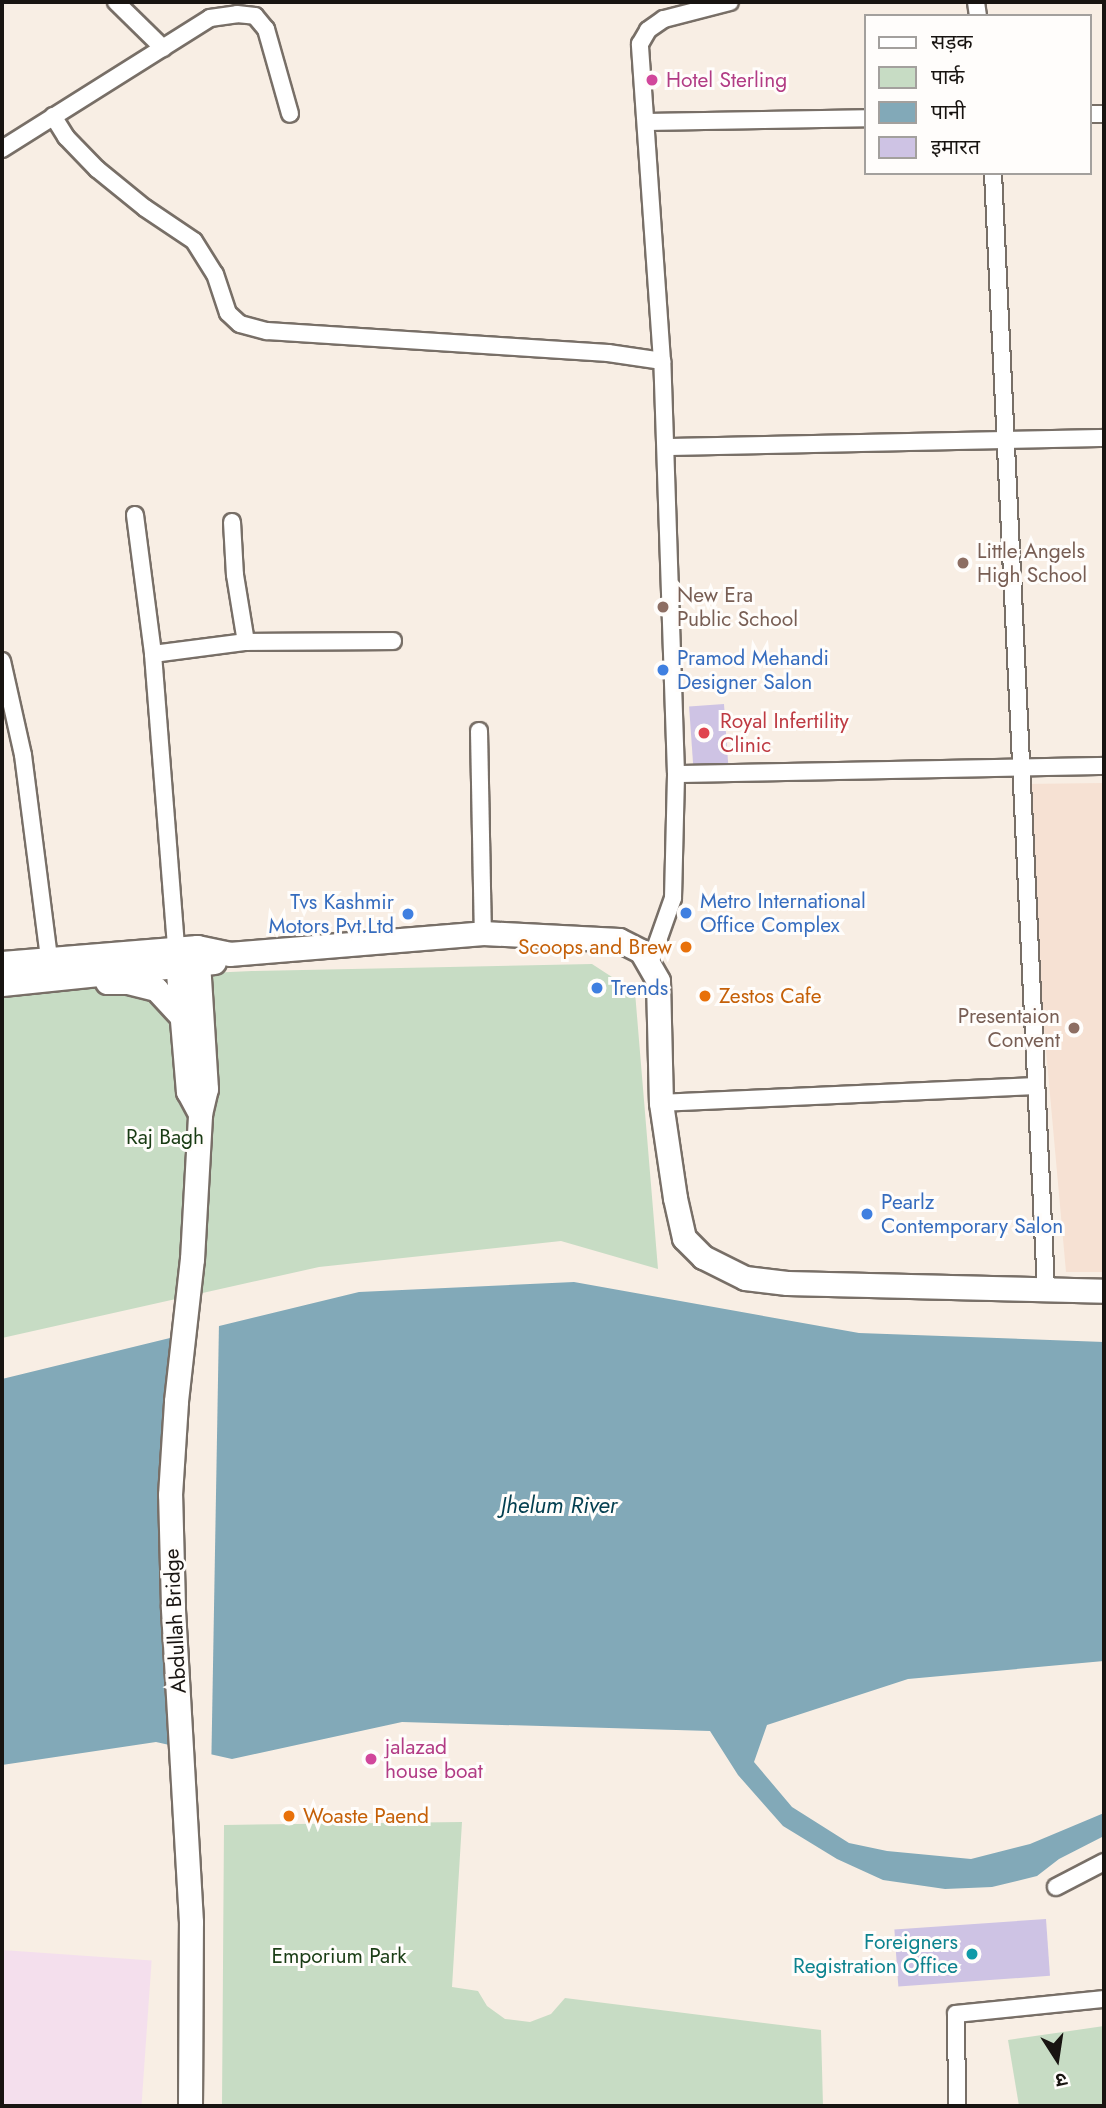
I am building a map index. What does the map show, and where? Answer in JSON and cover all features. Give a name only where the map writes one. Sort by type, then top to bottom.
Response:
[{"type":"main road","points":[[2,962],[49,958],[187,956],[213,963],[229,954],[483,933],[619,940],[641,951],[659,981],[661,1103],[675,1198],[684,1238],[702,1257],[745,1278],[787,1283],[1104,1291]]},
{"type":"main road","points":[[2,985],[187,956]]},
{"type":"main road","points":[[187,956],[182,1017],[188,1091],[200,1125]]},
{"type":"main road","name":"Abdullah Bridge","points":[[187,956],[206,1089],[200,1125],[170,1495],[173,1606],[191,1922],[190,2106]]},
{"type":"main road","points":[[2,985],[136,983],[156,989],[182,1017]]},
{"type":"street","points":[[116,2],[163,48]]},
{"type":"street","points":[[650,963],[673,898],[676,774],[666,447],[642,37],[664,19],[730,2]]},
{"type":"street","points":[[2,149],[163,48],[210,10],[250,14],[260,20],[266,29],[290,114]]},
{"type":"street","points":[[53,116],[66,136],[103,175],[194,241],[215,274],[228,313],[240,324],[267,331],[608,353],[662,361]]},
{"type":"street","points":[[646,122],[864,118]]},
{"type":"street","points":[[993,175],[1034,1086],[1046,1290]]},
{"type":"street","points":[[666,447],[1104,438]]},
{"type":"street","points":[[135,514],[187,956]]},
{"type":"street","points":[[232,522],[235,575],[246,642]]},
{"type":"street","points":[[153,654],[246,642],[393,640]]},
{"type":"street","points":[[2,661],[23,754],[49,958]]},
{"type":"street","points":[[480,731],[483,933]]},
{"type":"street","points":[[676,774],[1104,766]]},
{"type":"street","points":[[661,1103],[1034,1086]]},
{"type":"street","points":[[1056,1887],[1104,1862]]},
{"type":"street","points":[[957,2106],[956,2014],[1104,1999]]},
{"type":"shaded area","name":"Presentaion Convent","points":[[1104,783],[1104,1272],[1066,1272],[1022,784]]},
{"type":"shaded area","points":[[2,1950],[152,1960],[141,2106],[2,2106]]},
{"type":"green space","name":"Raj Bagh","points":[[592,964],[635,992],[658,1269],[561,1241],[319,1267],[2,1338],[2,993],[121,977],[252,971]]},
{"type":"green space","name":"Emporium Park","points":[[462,1822],[452,1987],[478,1991],[487,2006],[505,2019],[530,2022],[551,2014],[565,1998],[821,2030],[823,2106],[222,2106],[224,1825]]},
{"type":"green space","points":[[1104,2026],[1104,2106],[1019,2106],[1008,2040]]},
{"type":"water","name":"Jhelum River","points":[[574,1282],[859,1333],[1104,1342],[1104,1661],[908,1679],[767,1725],[754,1762],[792,1807],[849,1843],[887,1851],[971,1859],[1030,1844],[1104,1813],[1104,1836],[1059,1859],[1037,1876],[992,1887],[945,1889],[883,1880],[837,1859],[783,1826],[738,1775],[710,1731],[402,1722],[232,1759],[156,1742],[2,1765],[2,1379],[359,1292]]},
{"type":"pier","points":[[179,1321],[219,1322],[211,1759],[171,1758]]},
{"type":"building","points":[[724,704],[728,768],[694,770],[689,706]]},
{"type":"building","name":"Foreigners Registration Office","points":[[1046,1919],[1050,1976],[898,1986],[894,1930]]},
{"type":"place","name":"Hotel Sterling","points":[[652,80]]},
{"type":"place","name":"Little Angels High School","points":[[963,563]]},
{"type":"place","name":"New Era Public School","points":[[663,607]]},
{"type":"place","name":"Pramod Mehandi Designer Salon","points":[[663,670]]},
{"type":"place","name":"Royal Infertility Clinic","points":[[704,733]]},
{"type":"place","name":"Metro International Office Complex","points":[[686,913]]},
{"type":"place","name":"Tvs Kashmir Motors Pvt.Ltd","points":[[408,914]]},
{"type":"place","name":"Scoops and Brew","points":[[686,947]]},
{"type":"place","name":"Trends","points":[[597,988]]},
{"type":"place","name":"Zestos Cafe","points":[[705,996]]},
{"type":"place","name":"Presentaion Convent","points":[[1074,1028]]},
{"type":"place","name":"Pearlz Contemporary Salon","points":[[867,1214]]},
{"type":"place","name":"jalazad house boat","points":[[371,1759]]},
{"type":"place","name":"Woaste Paend","points":[[289,1816]]},
{"type":"place","name":"Foreigners Registration Office","points":[[972,1954]]}]
